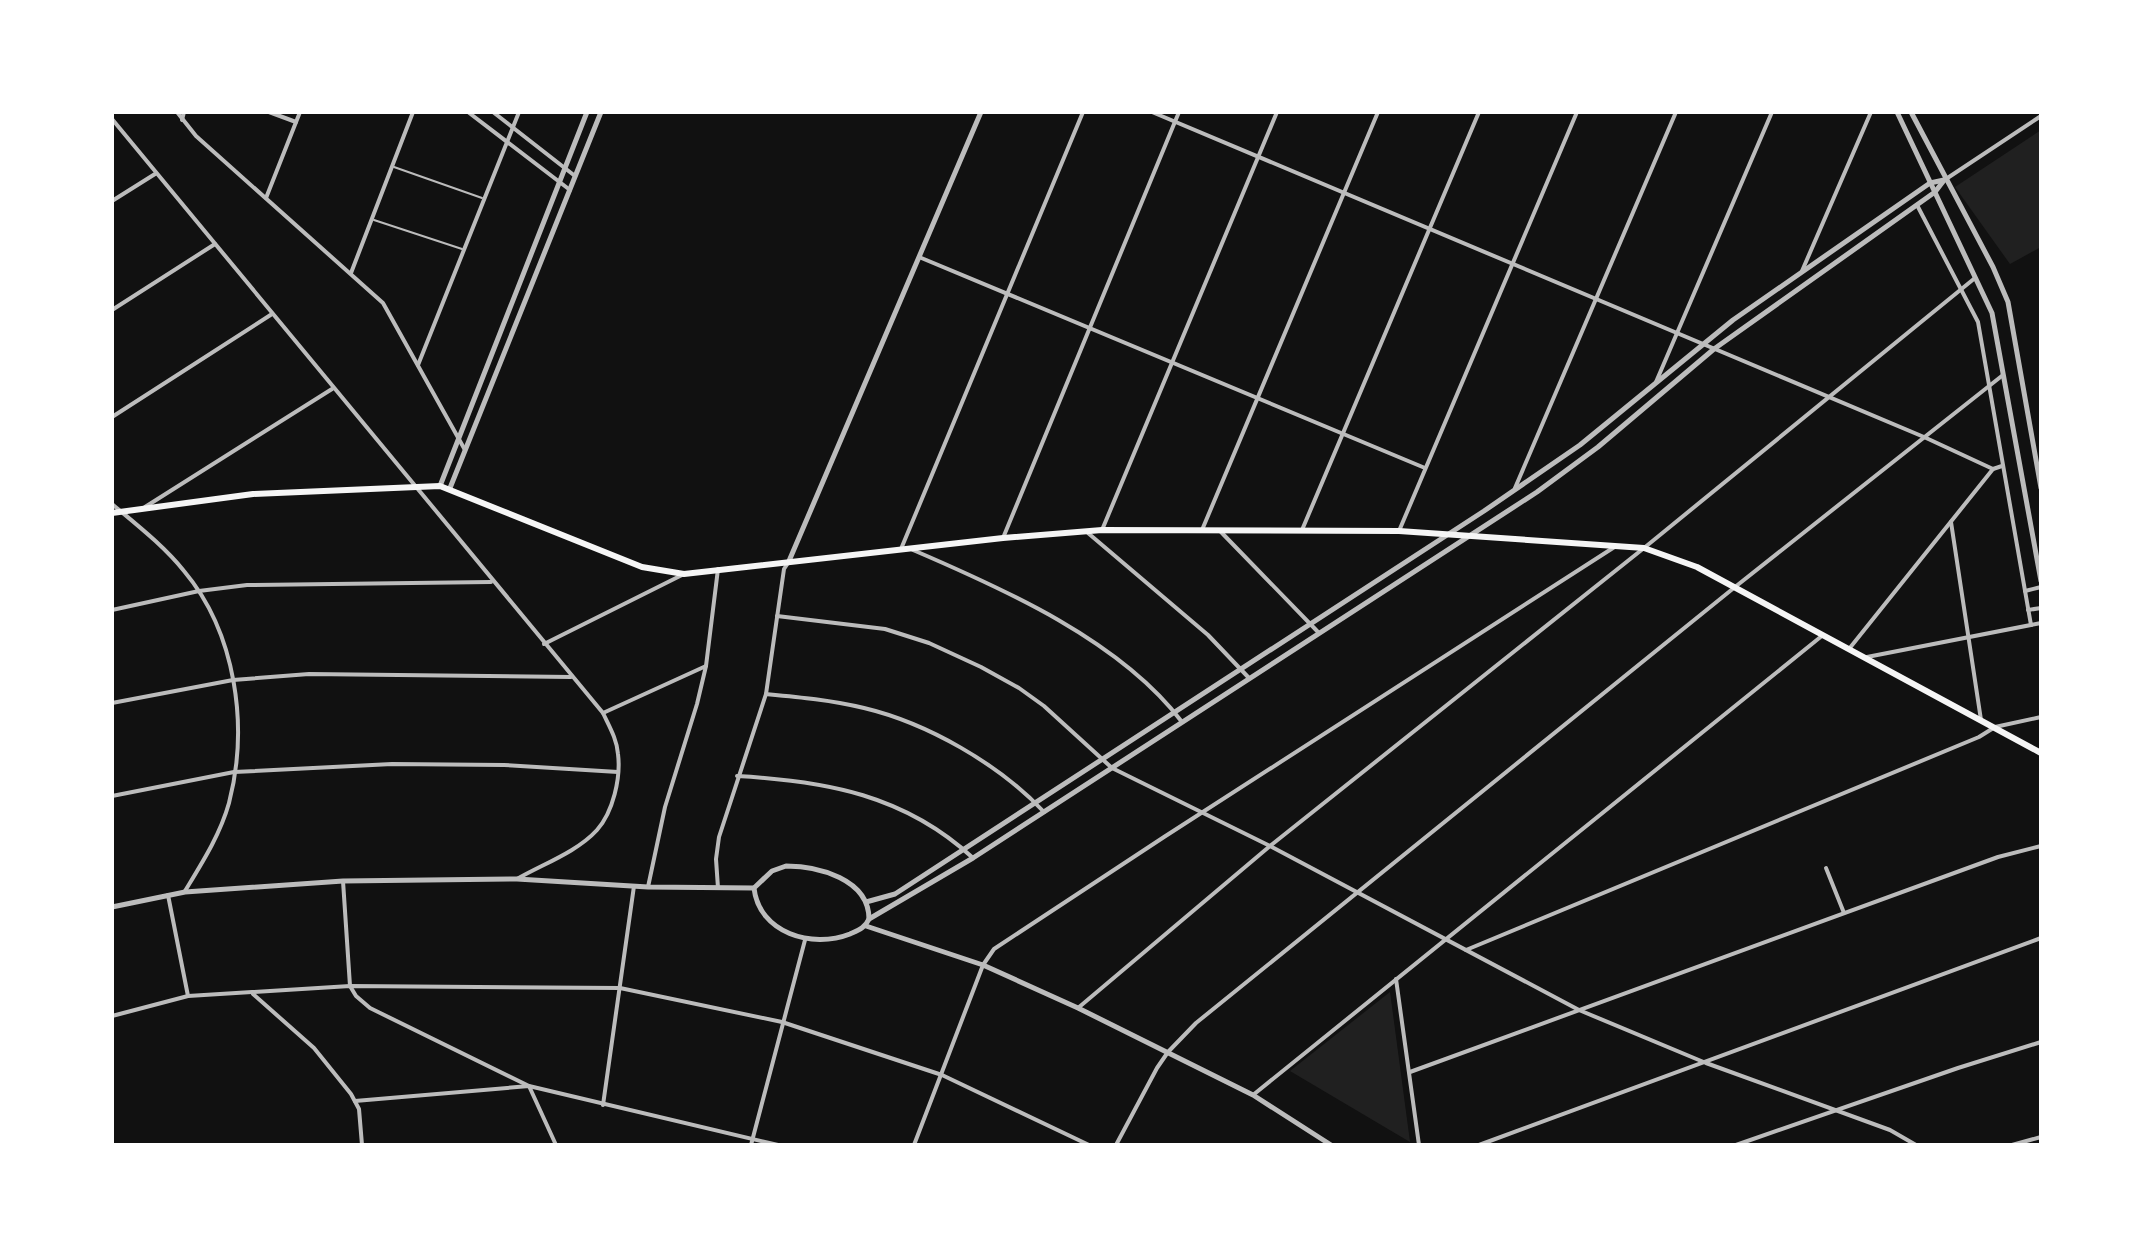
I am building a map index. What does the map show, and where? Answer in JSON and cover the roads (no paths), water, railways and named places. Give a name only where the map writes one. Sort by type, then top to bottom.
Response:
[{"type":"main road","points":[[116,512],[253,494],[440,486],[642,567],[684,574],[1003,538],[1102,530],[1399,531],[1644,548],[1697,567],[2041,753]]},
{"type":"street","points":[[177,112],[196,136],[383,303],[466,451]]},
{"type":"street","points":[[182,120],[184,112]]},
{"type":"street","points":[[269,112],[296,122]]},
{"type":"street","points":[[266,198],[300,112]]},
{"type":"street","points":[[351,273],[413,112]]},
{"type":"street","points":[[468,112],[570,190]]},
{"type":"street","points":[[493,112],[575,176]]},
{"type":"street","points":[[418,365],[519,112]]},
{"type":"street","points":[[440,486],[587,112]]},
{"type":"street","points":[[450,488],[601,112]]},
{"type":"street","points":[[718,888],[717,849],[737,776],[766,694],[784,569],[981,112]]},
{"type":"street","points":[[900,550],[1083,112]]},
{"type":"street","points":[[1152,112],[1830,397],[1993,469]]},
{"type":"street","points":[[1003,538],[1179,112]]},
{"type":"street","points":[[1102,530],[1277,112]]},
{"type":"street","points":[[1202,530],[1378,112]]},
{"type":"street","points":[[1302,530],[1479,112]]},
{"type":"street","points":[[1399,531],[1577,112]]},
{"type":"street","points":[[1513,492],[1676,112]]},
{"type":"street","points":[[1655,384],[1772,112]]},
{"type":"street","points":[[1801,273],[1871,112]]},
{"type":"street","points":[[1897,112],[1992,313],[2041,584],[2025,591]]},
{"type":"street","points":[[1911,112],[1993,267],[2008,302],[2041,488]]},
{"type":"street","points":[[866,902],[895,894],[1513,492],[1580,445],[1702,343],[1930,183],[1945,179],[2041,116]]},
{"type":"street","points":[[112,119],[332,389],[603,713],[619,754],[618,772],[607,814],[597,830],[581,844],[517,879]]},
{"type":"street","points":[[112,201],[155,174]]},
{"type":"street","points":[[869,919],[973,858],[1537,492],[1598,447],[1714,349],[1935,192],[1945,179]]},
{"type":"street","points":[[1917,205],[1978,322],[2031,625]]},
{"type":"street","points":[[112,310],[215,244]]},
{"type":"street","points":[[919,257],[1425,468]]},
{"type":"street","points":[[1078,1008],[1270,846],[1644,548],[1977,276]]},
{"type":"street","points":[[112,417],[272,314]]},
{"type":"street","points":[[1116,1145],[1144,1090],[1168,1052],[1196,1023],[2005,373]]},
{"type":"street","points":[[144,507],[332,389]]},
{"type":"street","points":[[1849,649],[1993,469],[2002,466]]},
{"type":"street","points":[[112,504],[116,512],[166,552],[199,591],[216,622],[233,680],[238,718],[228,804],[218,832],[185,892]]},
{"type":"street","points":[[1951,522],[1981,720]]},
{"type":"street","points":[[1219,530],[1319,633]]},
{"type":"street","points":[[1086,531],[1211,638],[1249,678]]},
{"type":"street","points":[[914,1145],[983,965],[987,956],[1001,943],[1618,545]]},
{"type":"street","points":[[911,549],[979,578],[1037,608],[1078,634],[1138,676],[1182,722]]},
{"type":"street","points":[[648,887],[665,807],[706,666],[718,569]]},
{"type":"street","points":[[544,644],[684,574]]},
{"type":"street","points":[[112,610],[199,591],[255,584],[492,582]]},
{"type":"street","points":[[2028,610],[2041,608]]},
{"type":"street","points":[[777,616],[885,629],[929,643],[981,667],[1019,688],[1112,768],[1359,892],[1579,1010],[1706,1063],[1890,1130],[1916,1145]]},
{"type":"street","points":[[1864,658],[2041,623]]},
{"type":"street","points":[[1253,1095],[1823,635]]},
{"type":"street","points":[[603,713],[706,666]]},
{"type":"street","points":[[112,703],[233,680],[331,674],[572,677]]},
{"type":"street","points":[[766,694],[831,701],[896,718],[975,755],[1003,773],[1044,812]]},
{"type":"street","points":[[1466,950],[1979,737],[1995,727],[2041,717]]},
{"type":"street","points":[[112,796],[234,772],[392,764],[504,765],[618,772]]},
{"type":"street","points":[[737,776],[831,786],[877,799],[940,831],[973,858]]},
{"type":"street","points":[[1410,1072],[1998,857],[2041,846]]},
{"type":"street","points":[[112,907],[185,892],[343,881],[517,879],[648,887],[754,888],[772,871],[786,866],[800,866],[835,875],[850,884],[866,902],[869,919],[866,926]]},
{"type":"street","points":[[1826,868],[1844,913]]},
{"type":"street","points":[[343,881],[350,986],[370,1008],[529,1086],[778,1145]]},
{"type":"street","points":[[603,1105],[634,886]]},
{"type":"street","points":[[754,888],[756,899],[768,918],[792,935],[805,940],[830,940],[866,926],[983,965],[1078,1008],[1253,1095],[1331,1145]]},
{"type":"street","points":[[168,895],[188,996]]},
{"type":"street","points":[[1479,1145],[2041,938]]},
{"type":"street","points":[[751,1145],[805,940]]},
{"type":"street","points":[[1396,979],[1419,1145]]},
{"type":"street","points":[[112,1016],[188,996],[350,986],[620,988],[782,1022],[942,1075],[1089,1145]]},
{"type":"street","points":[[252,992],[314,1048],[355,1101],[361,1117],[362,1145]]},
{"type":"street","points":[[1736,1145],[2041,1042]]},
{"type":"street","points":[[355,1101],[529,1086]]},
{"type":"street","points":[[529,1086],[556,1145]]},
{"type":"street","points":[[2012,1145],[2041,1137]]},
{"type":"lane","points":[[392,166],[483,199]]},
{"type":"lane","points":[[372,219],[464,250]]}]
